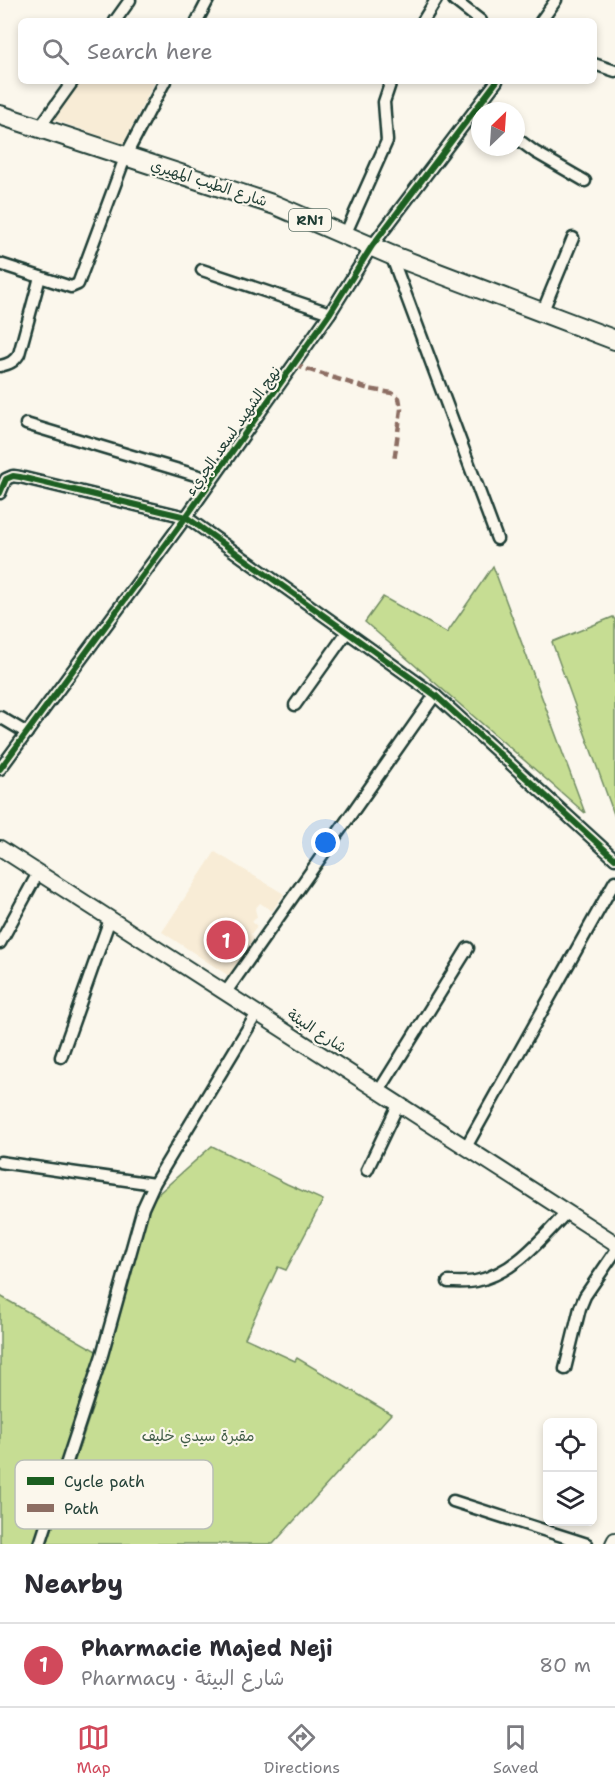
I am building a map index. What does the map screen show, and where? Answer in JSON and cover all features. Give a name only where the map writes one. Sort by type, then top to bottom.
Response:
[{"type":"main road","name":"شارع الطيب المهيري","points":[[0,115],[275,205],[390,255],[615,340]]},
{"type":"street","points":[[117,18],[130,0]]},
{"type":"street","points":[[199,18],[208,0]]},
{"type":"street","points":[[425,18],[436,0]]},
{"type":"street","points":[[454,0],[477,18]]},
{"type":"street","points":[[543,18],[556,0]]},
{"type":"street","points":[[597,65],[615,71]]},
{"type":"street","points":[[40,127],[71,84]]},
{"type":"street","points":[[0,264],[71,287],[78,284],[126,155],[163,84]]},
{"type":"street","points":[[345,235],[387,141],[384,102],[390,84]]},
{"type":"street","name":"نهج الشهيد لسعد الجريء","points":[[486,102],[495,84]]},
{"type":"street","name":"نهج الشهيد لسعد الجريء","points":[[0,769],[186,517],[330,313],[372,246],[471,123]]},
{"type":"street","points":[[525,144],[585,182]]},
{"type":"street","points":[[542,313],[573,238]]},
{"type":"street","points":[[390,255],[496,539]]},
{"type":"street","points":[[202,270],[330,313]]},
{"type":"street","points":[[0,366],[16,360],[19,354],[40,277]]},
{"type":"street","points":[[26,424],[212,480]]},
{"type":"street","points":[[0,493],[6,479],[13,476],[186,517],[435,695],[615,859]]},
{"type":"street","points":[[295,705],[347,632]]},
{"type":"street","points":[[226,992],[435,695]]},
{"type":"street","points":[[0,717],[27,733]]},
{"type":"street","name":"شارع البيئة","points":[[0,848],[615,1243]]},
{"type":"street","points":[[0,943],[38,873]]},
{"type":"street","points":[[466,1147],[615,881]]},
{"type":"street","points":[[62,1057],[110,919]]},
{"type":"street","points":[[379,1091],[468,948]]},
{"type":"street","points":[[68,1460],[102,1355],[143,1208],[154,1184],[258,1012]]},
{"type":"street","points":[[367,1170],[399,1103]]},
{"type":"street","points":[[0,1162],[154,1184]]},
{"type":"street","points":[[448,1282],[474,1282],[493,1277],[509,1268],[523,1257],[567,1212]]},
{"type":"street","points":[[565,1369],[585,1296],[615,1252]]},
{"type":"street","points":[[453,1501],[587,1544]]},
{"type":"street","points":[[40,1544],[45,1529]]},
{"type":"street","points":[[613,1544],[615,1540]]},
{"type":"shaded area","points":[[75,84],[153,84],[123,144],[52,119]]},
{"type":"shaded area","points":[[215,852],[284,894],[272,911],[260,903],[255,909],[257,917],[252,922],[257,926],[251,934],[253,939],[229,976],[162,932]]},
{"type":"green space","points":[[493,566],[585,813],[365,622],[383,597],[447,633]]},
{"type":"green space","points":[[613,617],[615,620],[615,817],[552,642]]},
{"type":"green space","name":"مقبرة سيدي خليف","points":[[212,1146],[323,1200],[286,1270],[278,1267],[245,1338],[295,1361],[297,1358],[391,1414],[273,1544],[47,1544],[52,1529],[213,1529],[213,1460],[75,1460],[93,1406],[149,1202]]},
{"type":"green space","points":[[0,1296],[98,1352],[63,1460],[15,1460],[15,1529],[40,1529],[35,1544],[0,1544]]},
{"type":"marked path","points":[[294,365],[369,389],[392,393],[399,398],[401,409],[394,462]]},
{"type":"cycle path","points":[[0,769],[186,517],[330,313],[372,246],[495,84]]},
{"type":"cycle path","points":[[0,493],[6,479],[13,476],[186,517],[435,695],[615,859]]},
{"type":"place","name":"Pharmacie Majed Neji","points":[[226,940]]}]
